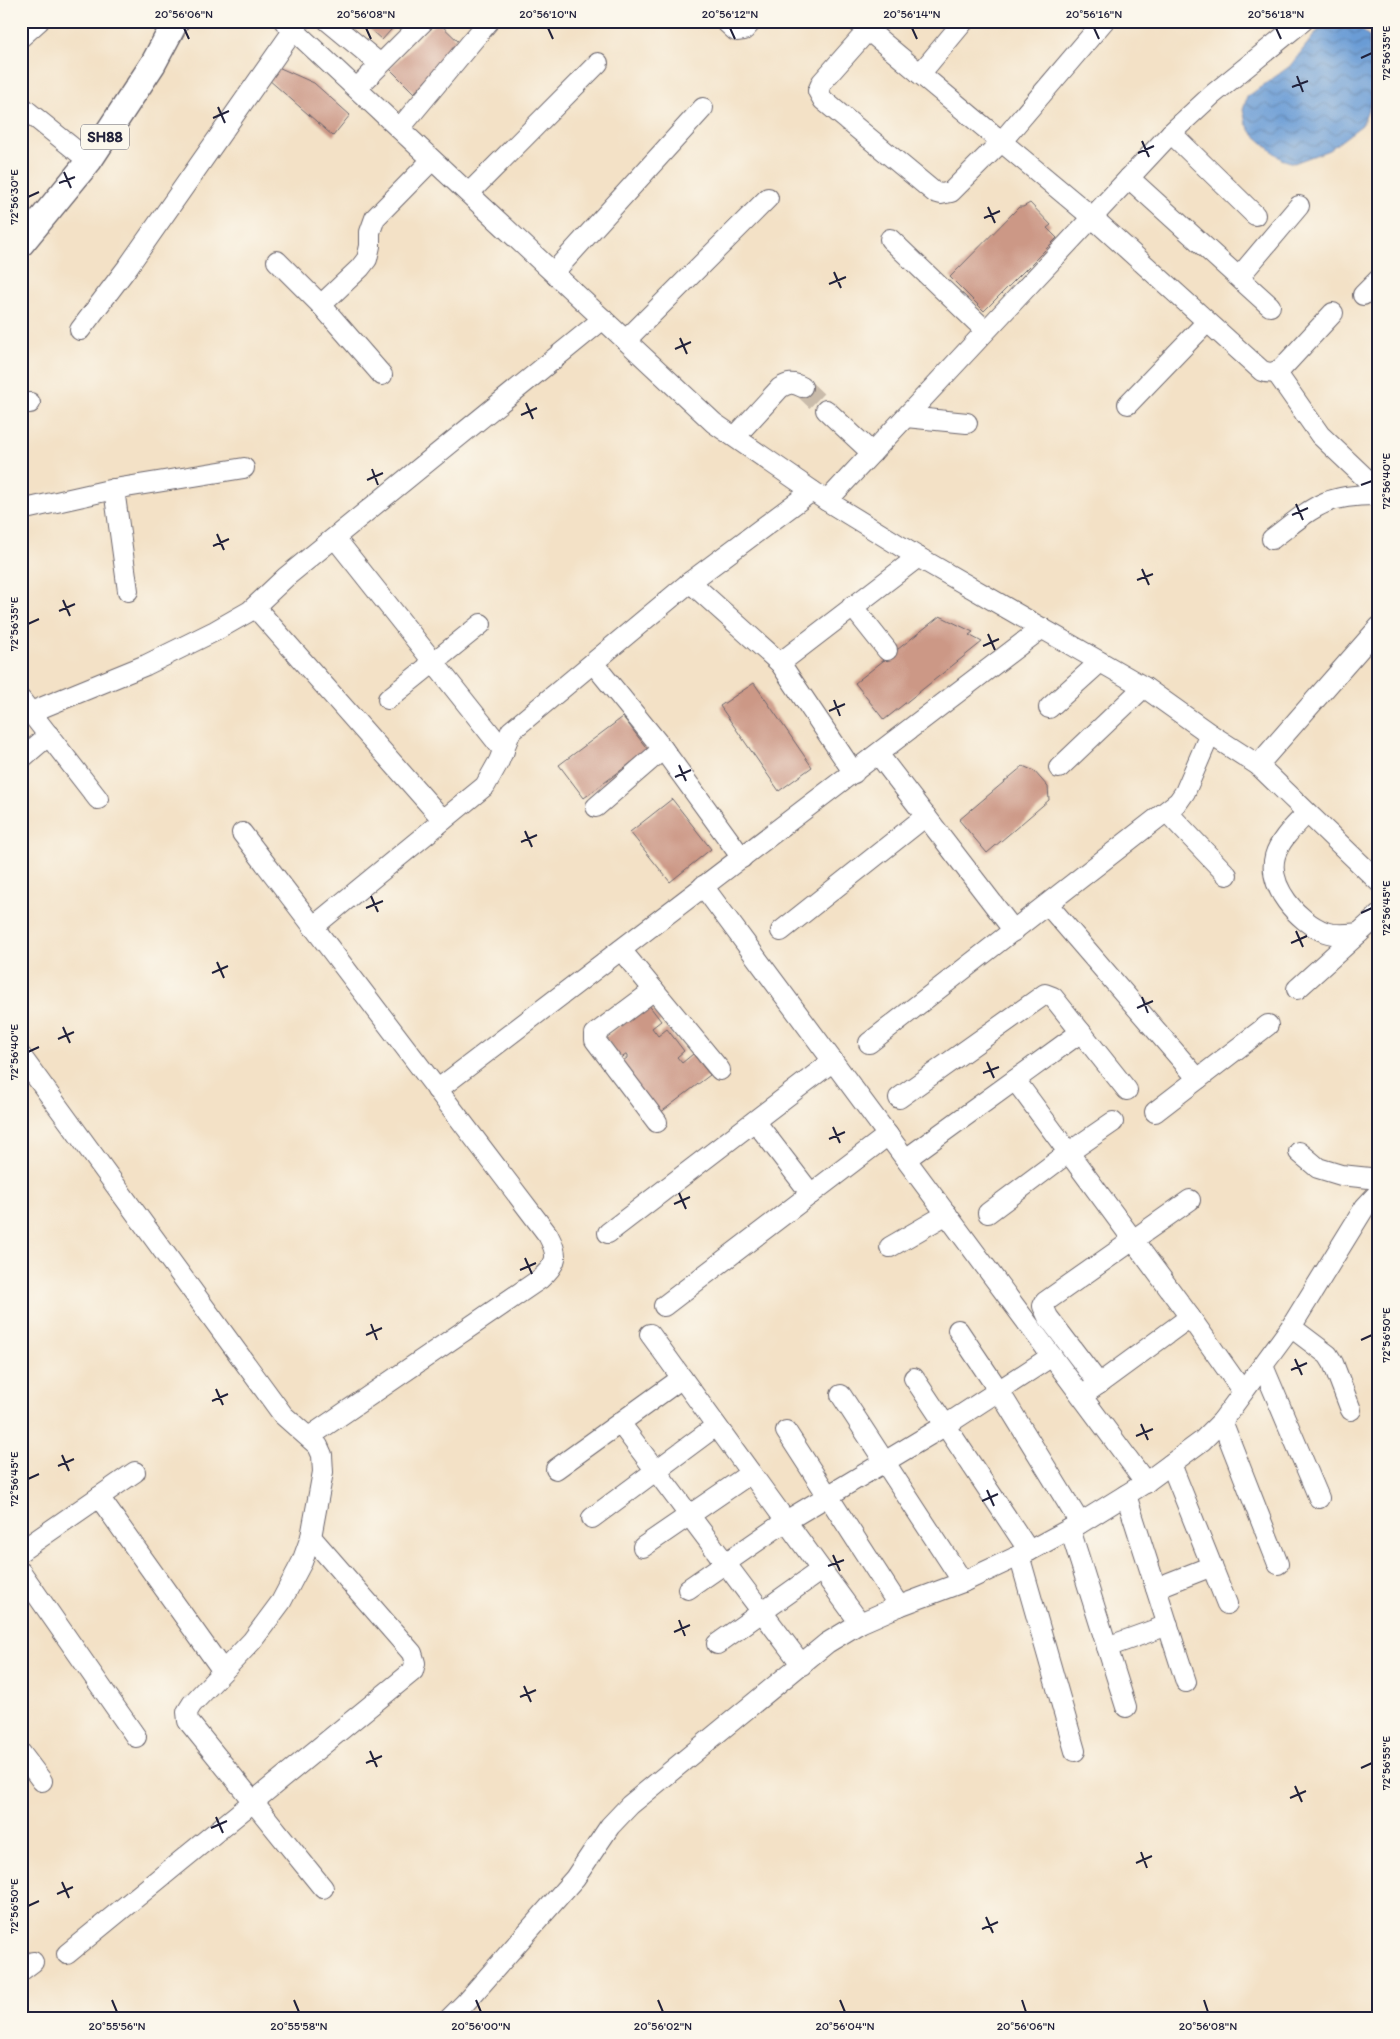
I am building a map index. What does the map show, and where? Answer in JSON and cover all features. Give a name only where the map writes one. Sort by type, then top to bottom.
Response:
[{"type":"main road","name":"SH88","points":[[21,244],[89,161],[153,64],[176,21]]},
{"type":"street","points":[[21,37],[39,21]]},
{"type":"street","points":[[328,21],[380,64]]},
{"type":"street","points":[[357,88],[424,21]]},
{"type":"street","points":[[400,128],[489,21]]},
{"type":"street","points":[[725,21],[736,31],[744,30],[752,21]]},
{"type":"street","points":[[920,74],[964,21]]},
{"type":"street","points":[[1104,21],[1002,141],[951,192],[941,194],[934,192],[823,100],[818,91],[822,82],[863,26],[1002,141],[1092,218],[1262,371],[1270,374],[1283,367],[1333,313]]},
{"type":"street","points":[[312,927],[485,786],[492,777],[504,751],[506,739],[511,731],[690,582],[819,496],[872,453],[1171,133],[1212,95],[1304,21]]},
{"type":"street","points":[[80,330],[127,268],[292,24],[432,160],[714,423],[819,496],[918,557],[1144,686],[1210,734],[1258,765],[1379,882]]},
{"type":"street","points":[[469,193],[598,63]]},
{"type":"street","points":[[21,106],[89,161]]},
{"type":"street","points":[[554,272],[702,108]]},
{"type":"street","points":[[1171,133],[1255,215]]},
{"type":"street","points":[[321,305],[360,268],[367,258],[370,246],[370,232],[375,218],[432,160]]},
{"type":"street","points":[[1130,178],[1270,306]]},
{"type":"street","points":[[626,340],[768,198]]},
{"type":"street","points":[[1238,277],[1299,206]]},
{"type":"street","points":[[890,239],[985,330]]},
{"type":"street","points":[[277,260],[321,305],[382,376]]},
{"type":"street","points":[[1363,295],[1379,279]]},
{"type":"street","points":[[98,798],[26,706],[146,665],[215,631],[255,607],[286,577],[603,319]]},
{"type":"street","points":[[1128,404],[1207,322]]},
{"type":"street","points":[[1276,372],[1320,435],[1379,491]]},
{"type":"street","points":[[735,437],[780,388],[788,384],[796,384],[802,387]]},
{"type":"street","points":[[826,410],[872,453]]},
{"type":"street","points":[[906,416],[967,423]]},
{"type":"street","points":[[21,510],[114,489],[244,468]]},
{"type":"street","points":[[114,489],[128,591]]},
{"type":"street","points":[[1272,539],[1314,506],[1328,500],[1354,495],[1379,495]]},
{"type":"street","points":[[335,538],[504,751]]},
{"type":"street","points":[[780,663],[918,557]]},
{"type":"street","points":[[690,582],[780,663],[854,773]]},
{"type":"street","points":[[852,606],[887,650]]},
{"type":"street","points":[[255,607],[443,820]]},
{"type":"street","points":[[388,699],[481,624]]},
{"type":"street","points":[[1258,765],[1379,627]]},
{"type":"street","points":[[438,1090],[1042,628]]},
{"type":"street","points":[[1049,708],[1100,662]]},
{"type":"street","points":[[593,663],[664,749],[742,858]]},
{"type":"street","points":[[1059,768],[1144,686]]},
{"type":"street","points":[[870,1043],[1167,812],[1185,792],[1210,734]]},
{"type":"street","points":[[21,759],[49,735]]},
{"type":"street","points":[[596,807],[664,749]]},
{"type":"street","points":[[878,754],[1014,931]]},
{"type":"street","points":[[1167,812],[1226,875]]},
{"type":"street","points":[[1307,813],[1282,842],[1275,856],[1273,872],[1279,888],[1303,919],[1325,932],[1341,935],[1359,933]]},
{"type":"street","points":[[780,930],[926,816]]},
{"type":"street","points":[[242,834],[548,1235],[554,1247],[556,1259],[552,1269],[540,1279],[309,1437]]},
{"type":"street","points":[[703,886],[1146,1483]]},
{"type":"street","points":[[1048,904],[1198,1079]]},
{"type":"street","points":[[1297,989],[1377,919]]},
{"type":"street","points":[[621,950],[720,1070]]},
{"type":"street","points":[[654,990],[595,1034],[594,1040],[657,1122]]},
{"type":"street","points":[[899,1098],[1045,994],[1053,997],[1127,1090]]},
{"type":"street","points":[[1155,1112],[1268,1025]]},
{"type":"street","points":[[906,1159],[1081,1032]]},
{"type":"street","points":[[21,1056],[283,1415],[318,1446],[322,1455],[323,1472],[311,1537],[302,1562],[281,1602],[252,1641],[192,1704],[188,1712],[188,1721],[323,1888]]},
{"type":"street","points":[[608,1233],[833,1061]]},
{"type":"street","points":[[1015,1080],[1243,1392]]},
{"type":"street","points":[[755,1121],[811,1194]]},
{"type":"street","points":[[988,1213],[1113,1122]]},
{"type":"street","points":[[664,1306],[888,1136]]},
{"type":"street","points":[[1299,1152],[1318,1168],[1341,1175],[1379,1179]]},
{"type":"street","points":[[450,2018],[565,1890],[610,1826],[630,1805],[827,1643],[860,1623],[963,1582],[1075,1526],[1146,1483],[1202,1441],[1222,1421],[1291,1327],[1365,1207],[1379,1192]]},
{"type":"street","points":[[1099,1384],[1048,1317],[1043,1306],[1045,1302],[1190,1200]]},
{"type":"street","points":[[890,1247],[946,1214]]},
{"type":"street","points":[[1082,1396],[1190,1317]]},
{"type":"street","points":[[1291,1327],[1328,1355],[1333,1363],[1351,1410]]},
{"type":"street","points":[[958,1330],[999,1390],[1075,1526],[1107,1646],[1126,1707]]},
{"type":"street","points":[[650,1334],[860,1623]]},
{"type":"street","points":[[688,1589],[786,1521],[946,1425],[1052,1356]]},
{"type":"street","points":[[1263,1366],[1319,1498]]},
{"type":"street","points":[[556,1469],[682,1378]]},
{"type":"street","points":[[914,1378],[946,1425],[1024,1553],[1075,1750]]},
{"type":"street","points":[[842,1395],[963,1582]]},
{"type":"street","points":[[1222,1421],[1278,1564]]},
{"type":"street","points":[[620,1423],[802,1665]]},
{"type":"street","points":[[592,1518],[716,1426]]},
{"type":"street","points":[[786,1431],[899,1606]]},
{"type":"street","points":[[1171,1464],[1227,1604]]},
{"type":"street","points":[[21,1551],[136,1472]]},
{"type":"street","points":[[643,1547],[751,1473]]},
{"type":"street","points":[[1126,1495],[1186,1682]]},
{"type":"street","points":[[99,1497],[223,1671]]},
{"type":"street","points":[[67,1954],[413,1671],[415,1663],[412,1653],[311,1537]]},
{"type":"street","points":[[1156,1588],[1212,1566]]},
{"type":"street","points":[[717,1644],[821,1570]]},
{"type":"street","points":[[21,1572],[136,1736]]},
{"type":"street","points":[[1107,1646],[1168,1626]]},
{"type":"street","points":[[21,1753],[42,1781]]},
{"type":"water","points":[[1329,21],[1350,21],[1369,36],[1372,100],[1362,125],[1329,150],[1294,163],[1281,159],[1252,133],[1246,123],[1243,110],[1247,97],[1290,66],[1322,25]]},
{"type":"building","points":[[361,21],[399,21],[382,40]]},
{"type":"building","points":[[437,21],[461,44],[414,93],[390,69]]},
{"type":"building","points":[[278,67],[314,83],[350,115],[333,136],[268,79]]},
{"type":"building","points":[[1030,203],[1051,225],[1047,228],[1057,238],[984,311],[950,277],[1019,207]]},
{"type":"building","points":[[940,616],[973,632],[969,635],[982,642],[884,720],[855,683]]},
{"type":"building","points":[[754,683],[812,767],[779,791],[720,706]]},
{"type":"building","points":[[623,717],[648,750],[584,798],[559,765]]},
{"type":"building","points":[[1023,766],[1034,771],[1048,787],[1049,800],[987,853],[959,820]]},
{"type":"building","points":[[672,799],[711,849],[670,882],[630,832]]},
{"type":"building","points":[[648,1004],[661,1021],[652,1028],[658,1036],[667,1029],[684,1051],[677,1057],[682,1063],[693,1054],[710,1075],[660,1113],[616,1066],[627,1058],[627,1054],[620,1059],[605,1038]]},
{"type":"tunnel","points":[[802,387],[826,410]]}]
